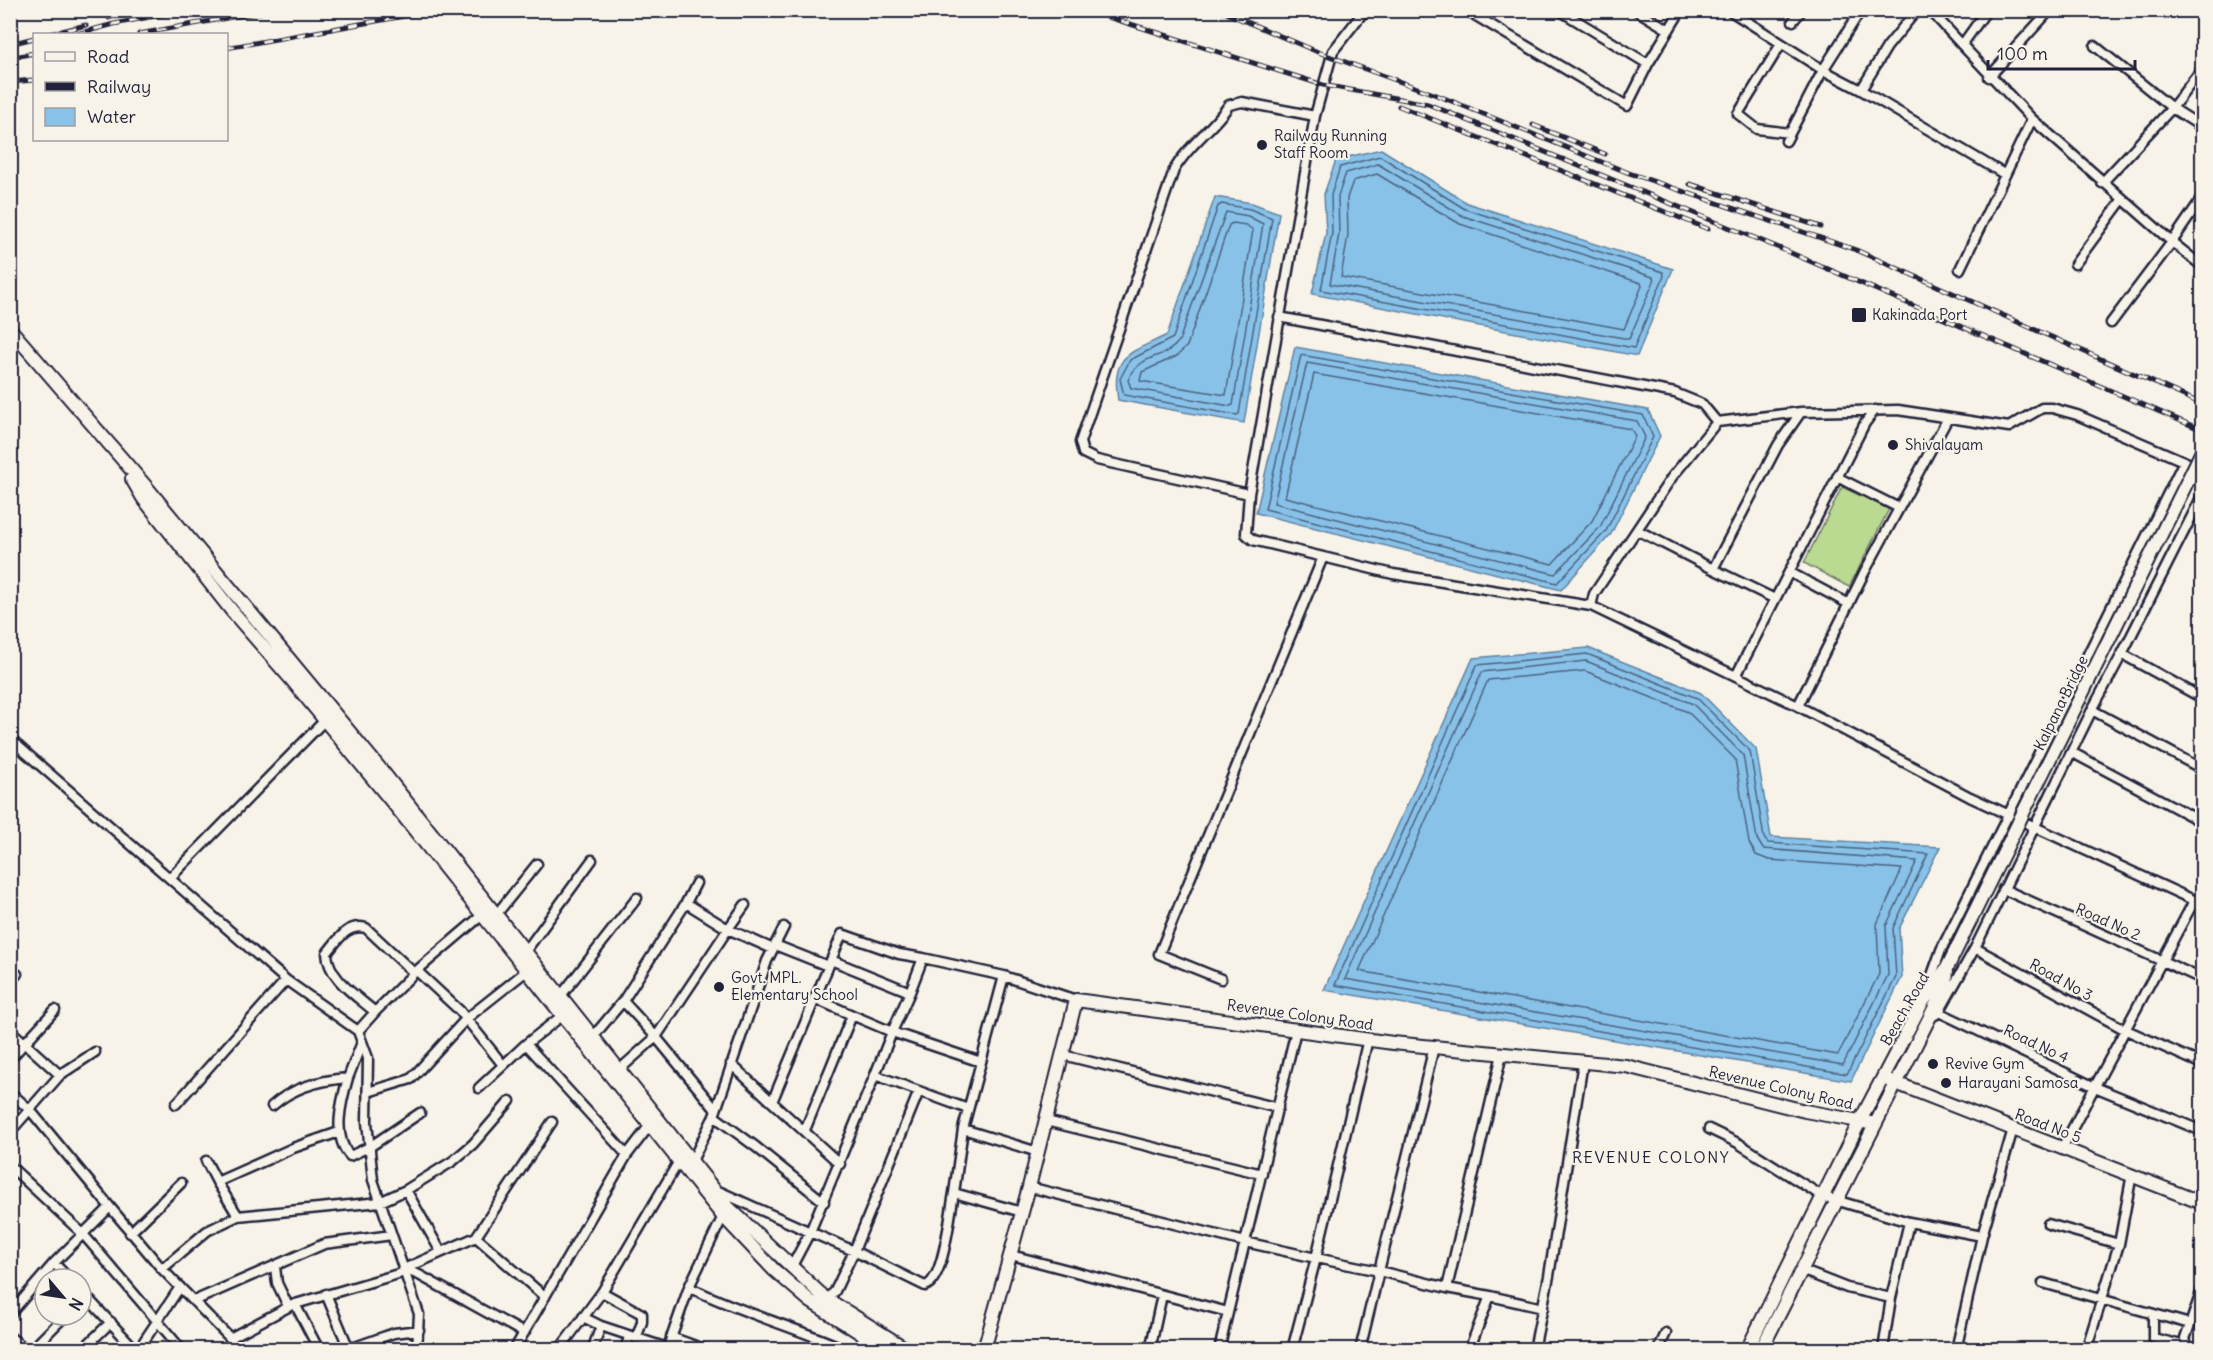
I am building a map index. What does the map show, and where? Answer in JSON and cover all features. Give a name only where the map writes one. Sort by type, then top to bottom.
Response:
[{"type":"street","points":[[1365,10],[1333,51],[1315,116],[1249,495],[1246,534],[1253,540],[1393,574],[1591,606],[1798,706],[2010,816],[2199,900],[2161,960],[2062,1148]]},
{"type":"street","points":[[1466,10],[1627,106],[1648,64],[1680,10]]},
{"type":"street","points":[[1559,10],[1648,64]]},
{"type":"street","points":[[1636,10],[1669,30]]},
{"type":"street","points":[[1729,10],[1823,70],[2004,174]]},
{"type":"street","points":[[1793,21],[1802,10]]},
{"type":"street","points":[[1781,44],[1738,114],[1757,129],[1788,137],[1823,70],[1861,10]]},
{"type":"street","points":[[1861,90],[1887,47],[1917,10]]},
{"type":"street","points":[[1930,10],[1989,77],[2032,119],[2102,183],[2202,266]]},
{"type":"street","points":[[1962,45],[1987,10]]},
{"type":"street","points":[[1989,77],[2050,10]]},
{"type":"street","points":[[2095,46],[2172,108],[2202,127]]},
{"type":"street","points":[[2102,183],[2172,108],[2202,69]]},
{"type":"street","points":[[1249,495],[1097,460],[1083,453],[1080,442],[1174,170],[1184,152],[1215,126],[1229,105],[1242,102],[1315,116]]},
{"type":"street","points":[[1960,269],[2032,119]]},
{"type":"street","points":[[2111,323],[2202,198]]},
{"type":"street","points":[[2075,264],[2122,200]]},
{"type":"street","points":[[1279,317],[1675,393],[1701,404],[1717,422]]},
{"type":"street","points":[[10,329],[124,465],[148,489],[381,771],[525,952],[530,968],[563,1015],[679,1161],[726,1212],[774,1270],[810,1301],[887,1350]]},
{"type":"street","points":[[1591,606],[1594,594],[1672,477],[1717,422],[1800,412],[1898,410],[2009,427],[2042,408],[2052,408],[2077,415],[2184,461],[2197,472]]},
{"type":"street","points":[[1736,676],[1864,423],[1875,410]]},
{"type":"street","points":[[1713,569],[1778,445],[1800,412]]},
{"type":"street","points":[[1798,706],[1849,603],[1948,418]]},
{"type":"street","name":"Kalpana Bridge","points":[[1947,968],[2197,472],[2202,451]]},
{"type":"street","points":[[1922,1003],[1941,950],[2010,816],[2184,461]]},
{"type":"street","points":[[124,465],[143,498],[232,611],[325,720],[481,916],[560,997],[715,1190],[726,1212],[828,1299],[908,1350]]},
{"type":"street","points":[[1837,477],[1899,508]]},
{"type":"street","points":[[1927,1021],[1939,1012],[1975,948],[2073,753],[2092,710],[2202,496]]},
{"type":"street","points":[[1637,530],[1775,599]]},
{"type":"street","points":[[1221,979],[1159,954],[1323,557]]},
{"type":"street","points":[[1789,572],[1849,603]]},
{"type":"street","points":[[2122,654],[2202,698]]},
{"type":"street","points":[[2092,710],[2202,769]]},
{"type":"street","points":[[171,877],[325,720]]},
{"type":"street","points":[[10,739],[171,877],[286,980],[358,1031],[368,1058],[367,1122],[373,1180],[419,1314],[417,1350]]},
{"type":"street","points":[[2073,753],[2202,822]]},
{"type":"street","points":[[525,952],[592,860]]},
{"type":"street","points":[[495,916],[537,864]]},
{"type":"street","points":[[592,1038],[623,1002],[686,903],[696,883]]},
{"type":"street","name":"Road No 2","points":[[2003,889],[2202,979]]},
{"type":"street","points":[[560,997],[637,898]]},
{"type":"street","points":[[686,903],[728,929],[774,947],[829,963],[910,992]]},
{"type":"street","points":[[619,1070],[656,1037],[745,905]]},
{"type":"street","points":[[358,1031],[416,972],[481,916]]},
{"type":"street","points":[[375,1012],[332,973],[327,964],[327,953],[345,931],[357,926],[366,928],[468,1020],[503,1065]]},
{"type":"street","points":[[692,1161],[715,1113],[783,927]]},
{"type":"street","points":[[772,1102],[842,934],[899,954],[1004,976],[1076,1000],[1029,1187],[984,1350]]},
{"type":"street","name":"Road No 3","points":[[1975,948],[2124,1029],[2202,1064]]},
{"type":"street","points":[[791,1268],[824,1202],[923,958]]},
{"type":"street","points":[[368,1092],[411,1079],[468,1020],[530,968]]},
{"type":"street","name":"Beach Road","points":[[1747,1350],[1860,1121],[1922,1003],[1947,968]]},
{"type":"street","name":"Beach Road","points":[[1761,1350],[1946,985],[1947,968]]},
{"type":"street","points":[[715,1190],[854,1251],[924,1286],[929,1285],[938,1273],[954,1193],[963,1129],[1004,976]]},
{"type":"street","points":[[176,1104],[286,980]]},
{"type":"street","points":[[814,998],[892,1032],[981,1062]]},
{"type":"street","name":"Revenue Colony Road","points":[[1076,1000],[1434,1047],[1626,1066],[1805,1111],[1875,1124]]},
{"type":"street","points":[[623,1002],[656,1037],[715,1113],[824,1202]]},
{"type":"street","points":[[10,1059],[55,1010]]},
{"type":"street","name":"Road No 4","points":[[1939,1012],[2095,1087],[2202,1131]]},
{"type":"street","points":[[479,1088],[526,1044],[563,1015]]},
{"type":"street","points":[[805,1130],[852,1015]]},
{"type":"street","points":[[1218,1350],[1296,1029]]},
{"type":"street","points":[[10,1030],[60,1075]]},
{"type":"street","points":[[1292,1350],[1368,1039]]},
{"type":"street","points":[[362,1042],[348,1078],[339,1132],[342,1149],[350,1156],[371,1146],[420,1113]]},
{"type":"street","points":[[526,1044],[627,1155]]},
{"type":"street","points":[[1360,1350],[1434,1047]]},
{"type":"street","points":[[10,1132],[60,1075],[95,1052]]},
{"type":"street","points":[[1447,1288],[1502,1054]]},
{"type":"street","points":[[1063,1055],[1278,1108]]},
{"type":"street","points":[[1534,1350],[1543,1308],[1583,1062]]},
{"type":"street","points":[[731,1064],[840,1164]]},
{"type":"street","points":[[875,1075],[968,1109]]},
{"type":"street","points":[[272,1106],[282,1097],[309,1086],[348,1078]]},
{"type":"street","name":"Road No 5","points":[[1883,1078],[2133,1174],[2202,1203]]},
{"type":"street","points":[[828,1299],[835,1291],[854,1251],[919,1091]]},
{"type":"street","points":[[10,1092],[30,1110],[130,1233],[230,1338],[238,1350]]},
{"type":"street","points":[[162,1269],[207,1231],[238,1216],[380,1202],[406,1190],[453,1161],[473,1144],[510,1101]]},
{"type":"street","points":[[1046,1121],[1262,1174]]},
{"type":"street","points":[[230,1338],[292,1305],[404,1271],[476,1237],[552,1122]]},
{"type":"street","points":[[514,1350],[627,1155],[650,1125]]},
{"type":"street","points":[[963,1129],[1038,1152]]},
{"type":"street","points":[[1709,1129],[1738,1143],[1822,1196],[1909,1222],[1982,1236]]},
{"type":"street","points":[[1956,1350],[1982,1236],[2013,1129]]},
{"type":"street","points":[[217,1182],[293,1148],[339,1132]]},
{"type":"street","points":[[206,1161],[238,1216]]},
{"type":"street","points":[[559,1350],[602,1292],[679,1161]]},
{"type":"street","points":[[10,1166],[83,1234],[182,1350]]},
{"type":"street","points":[[2086,1350],[2119,1244],[2133,1174]]},
{"type":"street","points":[[130,1233],[181,1183]]},
{"type":"street","points":[[1029,1187],[1245,1242],[1543,1308]]},
{"type":"street","points":[[406,1190],[441,1252]]},
{"type":"street","points":[[954,1193],[1022,1212]]},
{"type":"street","points":[[10,1314],[54,1263],[110,1207]]},
{"type":"street","points":[[583,1317],[601,1326],[667,1349],[689,1287],[726,1212]]},
{"type":"street","points":[[1883,1350],[1891,1298],[1909,1222]]},
{"type":"street","points":[[2049,1224],[2119,1244]]},
{"type":"street","points":[[194,1301],[324,1244],[392,1235]]},
{"type":"street","points":[[476,1237],[545,1298]]},
{"type":"street","points":[[1011,1255],[1228,1312]]},
{"type":"street","points":[[54,1263],[58,1267]]},
{"type":"street","points":[[275,1267],[278,1283],[319,1350]]},
{"type":"street","points":[[1801,1270],[1847,1288],[1891,1298]]},
{"type":"street","points":[[404,1271],[429,1280],[524,1333]]},
{"type":"street","points":[[2043,1283],[2190,1324]]},
{"type":"street","points":[[93,1306],[137,1350],[180,1287]]},
{"type":"street","points":[[689,1287],[717,1301],[793,1326],[847,1350]]},
{"type":"street","points":[[2153,1315],[2153,1338],[2187,1348],[2190,1324],[2202,1290]]},
{"type":"street","points":[[602,1292],[642,1314],[642,1322],[625,1350]]},
{"type":"street","points":[[326,1294],[349,1349],[394,1333],[419,1330]]},
{"type":"street","points":[[1150,1350],[1162,1295]]},
{"type":"street","points":[[1470,1350],[1490,1296]]},
{"type":"street","points":[[82,1350],[111,1322]]},
{"type":"street","points":[[592,1350],[601,1326]]},
{"type":"street","points":[[32,1350],[54,1327]]},
{"type":"street","points":[[1658,1350],[1666,1333]]},
{"type":"street","points":[[10,1337],[27,1350]]},
{"type":"street","points":[[671,1337],[707,1350]]},
{"type":"green space","points":[[1842,487],[1889,509],[1849,587],[1804,563]]},
{"type":"water","points":[[1381,149],[1467,203],[1673,269],[1637,356],[1312,294],[1326,233],[1324,194],[1336,160]]},
{"type":"water","points":[[1215,197],[1252,203],[1279,213],[1244,423],[1118,400],[1116,385],[1120,364],[1126,357],[1167,335]]},
{"type":"water","points":[[1295,347],[1648,410],[1660,436],[1611,534],[1561,590],[1256,513]]},
{"type":"water","points":[[1588,648],[1701,693],[1756,749],[1771,837],[1940,847],[1899,929],[1902,977],[1851,1081],[1324,990],[1473,658]]},
{"type":"railway","points":[[109,18],[132,10]]},
{"type":"railway","points":[[81,33],[185,10]]},
{"type":"railway","points":[[144,33],[271,10]]},
{"type":"railway","points":[[228,48],[438,10]]},
{"type":"railway","points":[[1086,10],[1323,85],[1428,104],[1784,250],[2202,430]]},
{"type":"railway","points":[[1219,10],[1318,52],[1434,94],[1629,173],[1856,250],[2202,404]]},
{"type":"railway","points":[[54,33],[86,25]]},
{"type":"railway","points":[[10,44],[33,38]]},
{"type":"railway","points":[[10,58],[33,53]]},
{"type":"railway","points":[[10,82],[33,80]]},
{"type":"railway","points":[[1399,106],[1708,229]]},
{"type":"railway","points":[[1533,125],[1605,154]]},
{"type":"railway","points":[[1690,184],[1821,227]]},
{"type":"place","name":"Railway Running Staff Room","points":[[1262,145]]},
{"type":"place","name":"Kakinada Port","points":[[1859,315]]},
{"type":"place","name":"Shivalayam","points":[[1893,445]]},
{"type":"place","name":"Govt. MPL. Elementary School","points":[[719,987]]},
{"type":"place","name":"Revive Gym","points":[[1933,1064]]},
{"type":"place","name":"Harayani Samosa","points":[[1946,1083]]},
{"type":"district","name":"REVENUE COLONY","points":[[1651,1157]]}]
